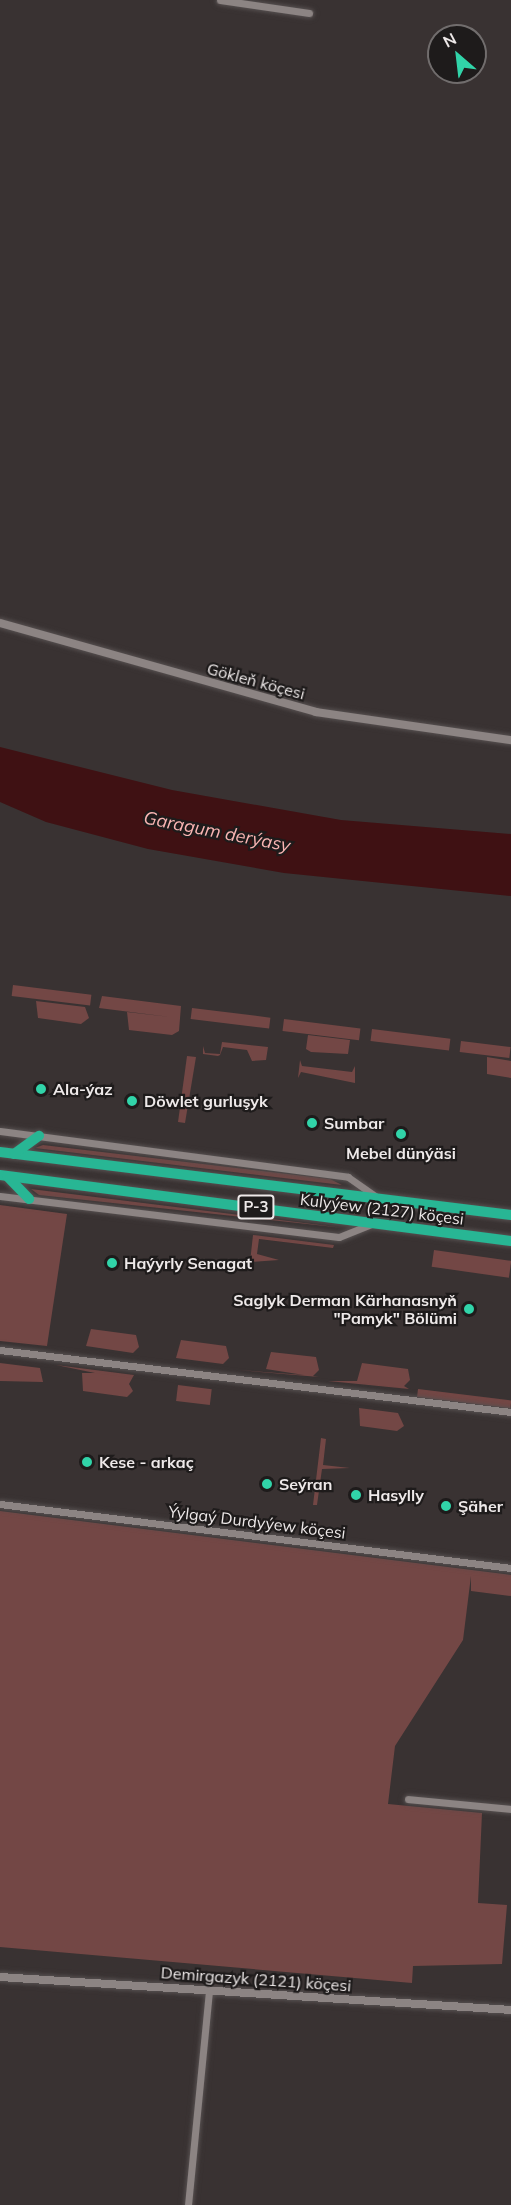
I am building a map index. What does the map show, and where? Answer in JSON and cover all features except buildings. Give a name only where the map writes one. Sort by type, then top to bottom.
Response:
[{"type":"highway","points":[[14,1154],[39,1136]]},
{"type":"highway","name":"Kulyýew (2127) köçesi","points":[[0,1152],[511,1215]]},
{"type":"highway","points":[[4,1175],[29,1200]]},
{"type":"highway","name":"Kulyýew (2127) köçesi","points":[[4,1175],[511,1240]]},
{"type":"street","points":[[220,0],[309,13]]},
{"type":"street","name":"Gökleň köçesi","points":[[0,623],[316,712],[511,740]]},
{"type":"street","points":[[0,1131],[348,1177],[379,1199]]},
{"type":"street","points":[[0,1196],[339,1237],[374,1223]]},
{"type":"street","points":[[0,1350],[511,1412]]},
{"type":"street","name":"Ýylgaý Durdyýew köçesi","points":[[0,1504],[511,1568]]},
{"type":"street","points":[[408,1799],[511,1809]]},
{"type":"street","name":"Demirgazyk (2121) köçesi","points":[[0,1977],[511,2010]]},
{"type":"street","points":[[188,2205],[209,1991]]},
{"type":"shaded area","points":[[13,985],[91,995],[90,1006],[12,996]]},
{"type":"shaded area","points":[[102,996],[181,1006],[179,1031],[172,1035],[129,1030],[127,1012],[170,1017],[99,1008]]},
{"type":"shaded area","points":[[36,1001],[85,1007],[89,1018],[81,1024],[38,1018]]},
{"type":"shaded area","points":[[192,1008],[270,1018],[269,1029],[191,1019]]},
{"type":"shaded area","points":[[284,1019],[360,1028],[359,1040],[283,1031]]},
{"type":"shaded area","points":[[372,1029],[450,1039],[449,1051],[371,1041]]},
{"type":"shaded area","points":[[308,1035],[350,1040],[348,1054],[311,1052],[306,1049]]},
{"type":"shaded area","points":[[461,1041],[511,1047],[509,1058],[460,1052]]},
{"type":"shaded area","points":[[222,1042],[268,1047],[266,1060],[252,1061],[247,1050],[223,1047],[220,1055],[218,1056],[203,1054],[203,1046],[205,1053],[220,1054]]},
{"type":"shaded area","points":[[187,1056],[196,1057],[185,1123],[178,1122]]},
{"type":"shaded area","points":[[487,1057],[511,1061],[511,1078],[487,1074]]},
{"type":"shaded area","points":[[300,1060],[302,1066],[352,1072],[355,1066],[355,1083],[301,1072],[298,1078]]},
{"type":"shaded area","points":[[43,1145],[330,1179],[342,1185],[35,1148]]},
{"type":"shaded area","points":[[31,1189],[344,1228],[39,1195]]},
{"type":"shaded area","points":[[0,1205],[67,1214],[47,1346],[0,1341]]},
{"type":"shaded area","points":[[253,1235],[334,1245],[333,1248],[259,1239],[257,1254],[279,1260],[250,1262]]},
{"type":"shaded area","points":[[434,1250],[511,1261],[509,1278],[432,1267]]},
{"type":"shaded area","points":[[91,1329],[136,1335],[139,1347],[133,1353],[86,1346]]},
{"type":"shaded area","points":[[181,1340],[226,1346],[229,1358],[223,1364],[176,1358]]},
{"type":"shaded area","points":[[271,1352],[316,1357],[319,1370],[313,1376],[319,1377],[238,1370],[304,1375],[266,1369]]},
{"type":"shaded area","points":[[0,1363],[40,1368],[43,1382],[0,1381]]},
{"type":"shaded area","points":[[362,1363],[408,1369],[410,1380],[404,1386],[409,1389],[328,1381],[357,1381]]},
{"type":"shaded area","points":[[56,1365],[134,1375],[129,1384],[133,1391],[127,1397],[83,1391],[82,1373],[95,1373]]},
{"type":"shaded area","points":[[178,1385],[212,1389],[210,1405],[176,1401]]},
{"type":"shaded area","points":[[418,1389],[511,1400],[510,1408],[417,1397]]},
{"type":"shaded area","points":[[359,1408],[398,1413],[404,1426],[397,1431],[360,1426]]},
{"type":"shaded area","points":[[321,1438],[326,1439],[323,1465],[350,1468],[322,1469],[317,1505],[313,1505]]},
{"type":"shaded area","points":[[0,1511],[511,1575],[511,1596],[471,1591],[471,1576],[463,1640],[395,1746],[388,1804],[482,1813],[478,1903],[507,1905],[502,1964],[413,1966],[412,1983],[0,1947]]},
{"type":"water","name":"Garagum derýasy","points":[[0,747],[172,790],[341,820],[511,834],[511,896],[284,873],[148,849],[46,822],[0,802]]},
{"type":"place","name":"Ala-ýaz","points":[[41,1089]]},
{"type":"place","name":"Döwlet gurluşyk","points":[[132,1101]]},
{"type":"place","name":"Sumbar","points":[[312,1123]]},
{"type":"place","name":"Mebel dünýäsi","points":[[401,1134]]},
{"type":"place","name":"Haýyrly Senagat","points":[[112,1263]]},
{"type":"place","name":"Saglyk Derman Kärhanasnyň \"Pamyk\" Bölümi","points":[[469,1309]]},
{"type":"place","name":"Kese - arkaç","points":[[87,1462]]},
{"type":"place","name":"Seýran","points":[[267,1484]]},
{"type":"place","name":"Hasylly","points":[[356,1495]]},
{"type":"place","name":"Şäher","points":[[446,1506]]}]
